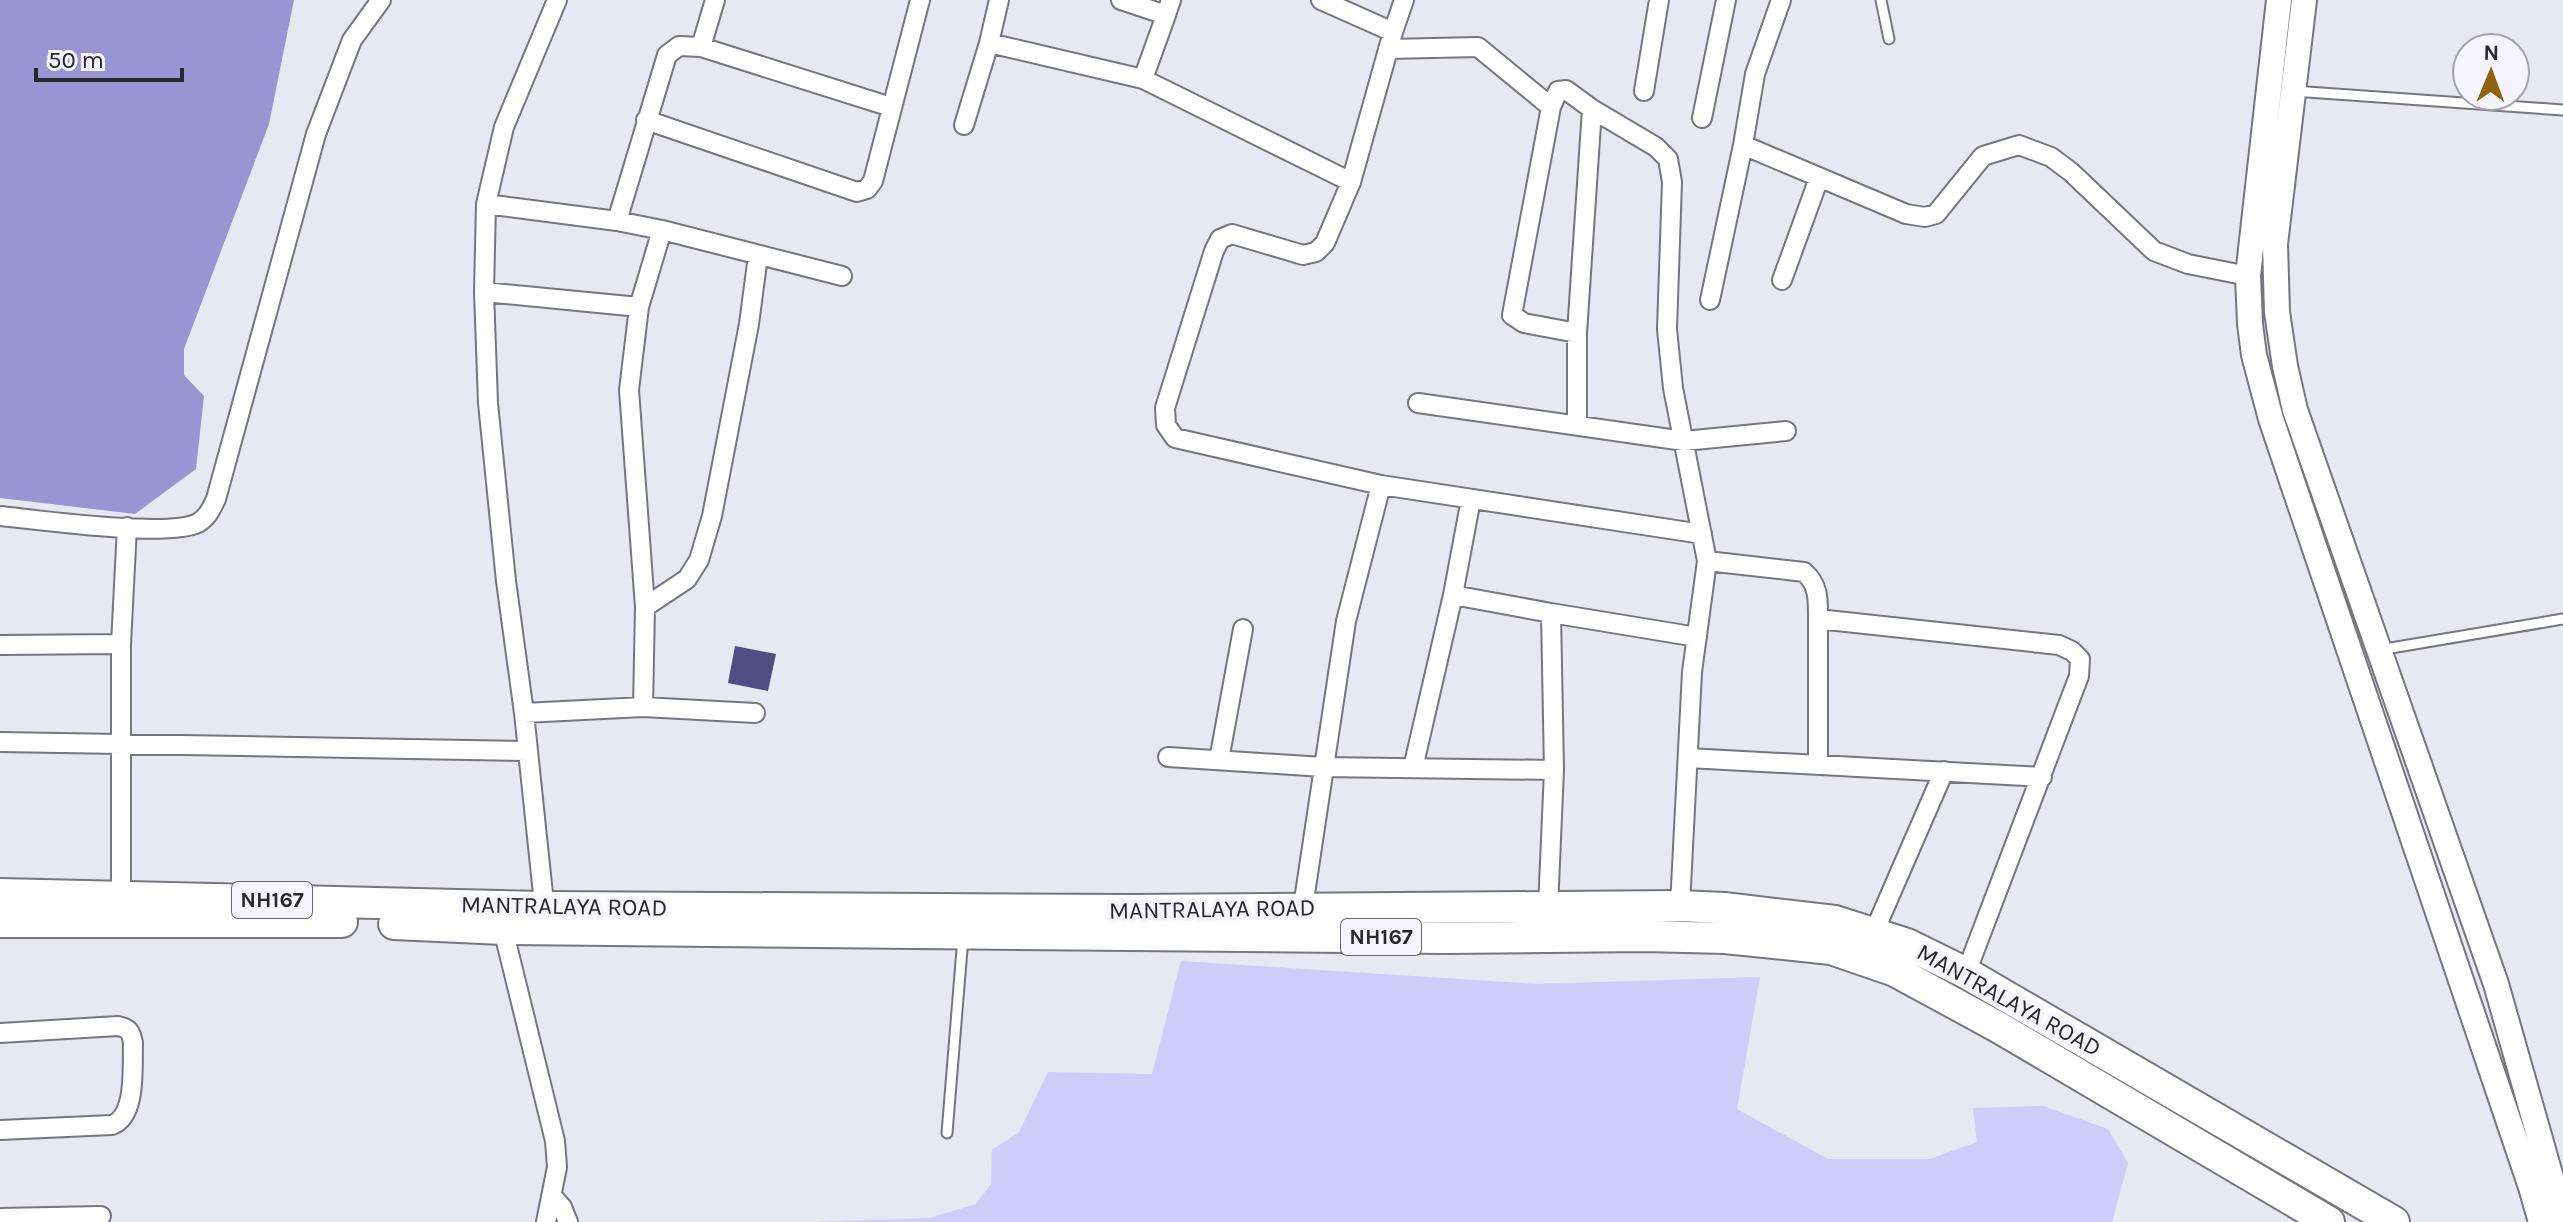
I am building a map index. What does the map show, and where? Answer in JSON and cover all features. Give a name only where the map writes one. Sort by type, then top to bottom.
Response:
[{"type":"highway","name":"MANTRALAYA ROAD","points":[[0,894],[121,896],[545,918],[1303,907],[1680,906],[1835,921],[1907,944],[1966,973],[2394,1222]]},
{"type":"highway","name":"NH167","points":[[0,922],[361,922],[503,929],[545,918],[963,933],[1446,938],[1658,936],[1725,938],[1831,949],[1895,971],[1998,1027],[2329,1222]]},
{"type":"main road","points":[[2279,0],[2248,276],[2254,355],[2271,419],[2553,1215]]},
{"type":"main road","points":[[2304,0],[2275,244],[2277,312],[2285,366],[2295,410],[2496,984],[2553,1215]]},
{"type":"street","points":[[0,516],[127,527],[178,528],[196,524],[209,515],[216,499],[316,134],[352,40],[381,0]]},
{"type":"street","points":[[545,918],[489,418],[484,292],[486,204],[504,127],[557,0]]},
{"type":"street","points":[[701,47],[715,0]]},
{"type":"street","points":[[646,120],[857,192],[867,189],[873,181],[920,0]]},
{"type":"street","points":[[964,125],[999,0]]},
{"type":"street","points":[[1121,0],[1168,7],[1143,79]]},
{"type":"street","points":[[1321,0],[1391,40],[1478,47],[1551,107]]},
{"type":"street","points":[[1404,0],[1351,182],[1325,243],[1316,252],[1303,255],[1232,234],[1220,239],[1165,408],[1166,425],[1175,438],[1381,485],[1702,534]]},
{"type":"street","points":[[1644,91],[1659,0]]},
{"type":"street","points":[[1702,118],[1726,0]]},
{"type":"street","points":[[1710,300],[1758,61],[1781,0]]},
{"type":"street","points":[[989,43],[1143,79],[1351,182]]},
{"type":"street","points":[[617,221],[667,55],[679,46],[701,47],[891,107]]},
{"type":"street","points":[[1577,333],[1524,323],[1512,315],[1551,107],[1558,91],[1566,90],[1656,147],[1668,159],[1672,182],[1667,329],[1673,388],[1707,561],[1692,672],[1680,906]]},
{"type":"street","points":[[1577,424],[1577,333],[1592,109]]},
{"type":"street","points":[[1743,145],[1906,214],[1925,217],[1936,214],[1983,156],[2019,145],[2051,157],[2071,172],[2154,251],[2188,264],[2248,276]]},
{"type":"street","points":[[1782,280],[1819,178]]},
{"type":"street","points":[[486,204],[662,230],[842,276]]},
{"type":"street","points":[[643,707],[645,607],[629,390],[639,307],[662,230]]},
{"type":"street","points":[[645,607],[687,579],[699,560],[718,486],[749,324],[758,256]]},
{"type":"street","points":[[484,292],[639,307]]},
{"type":"street","points":[[1418,403],[1684,441],[1786,431]]},
{"type":"street","points":[[1303,907],[1346,621],[1381,485]]},
{"type":"street","points":[[1413,768],[1453,595],[1471,499]]},
{"type":"street","points":[[121,896],[121,644],[127,527]]},
{"type":"street","points":[[1707,561],[1804,572],[1814,581],[1818,597],[1818,765]]},
{"type":"street","points":[[1453,595],[1697,637]]},
{"type":"street","points":[[1548,908],[1554,770],[1551,613]]},
{"type":"street","points":[[1818,619],[2059,645],[2080,659],[2079,676],[1966,973]]},
{"type":"street","points":[[1219,760],[1243,629]]},
{"type":"street","points":[[0,645],[121,644]]},
{"type":"street","points":[[524,713],[643,707],[755,713]]},
{"type":"street","points":[[0,742],[528,751]]},
{"type":"street","points":[[1168,757],[1323,767],[1554,770]]},
{"type":"street","points":[[1688,758],[2042,777]]},
{"type":"street","points":[[1874,932],[1944,771]]},
{"type":"street","points":[[503,929],[555,1141],[557,1167],[546,1222]]},
{"type":"street","points":[[0,1033],[118,1026],[131,1033],[133,1043],[129,1107],[120,1122],[112,1125],[0,1130]]},
{"type":"street","points":[[552,1196],[562,1207],[568,1222]]},
{"type":"street","points":[[0,1218],[101,1216]]},
{"type":"lane","points":[[1881,0],[1889,39]]},
{"type":"lane","points":[[2293,91],[2563,110]]},
{"type":"lane","points":[[2379,650],[2563,619]]},
{"type":"lane","points":[[947,1133],[963,933]]},
{"type":"shaded area","points":[[0,0],[294,0],[269,124],[184,349],[184,375],[204,396],[196,469],[135,514],[0,498]]},
{"type":"shaded area","points":[[1181,961],[1537,984],[1760,977],[1737,1109],[1828,1159],[1930,1159],[1977,1142],[1973,1108],[2043,1106],[2108,1129],[2128,1163],[2112,1222],[814,1222],[929,1218],[976,1204],[991,1184],[992,1150],[1019,1132],[1048,1072],[1152,1074]]},
{"type":"building","points":[[735,646],[776,654],[768,691],[728,683]]}]
